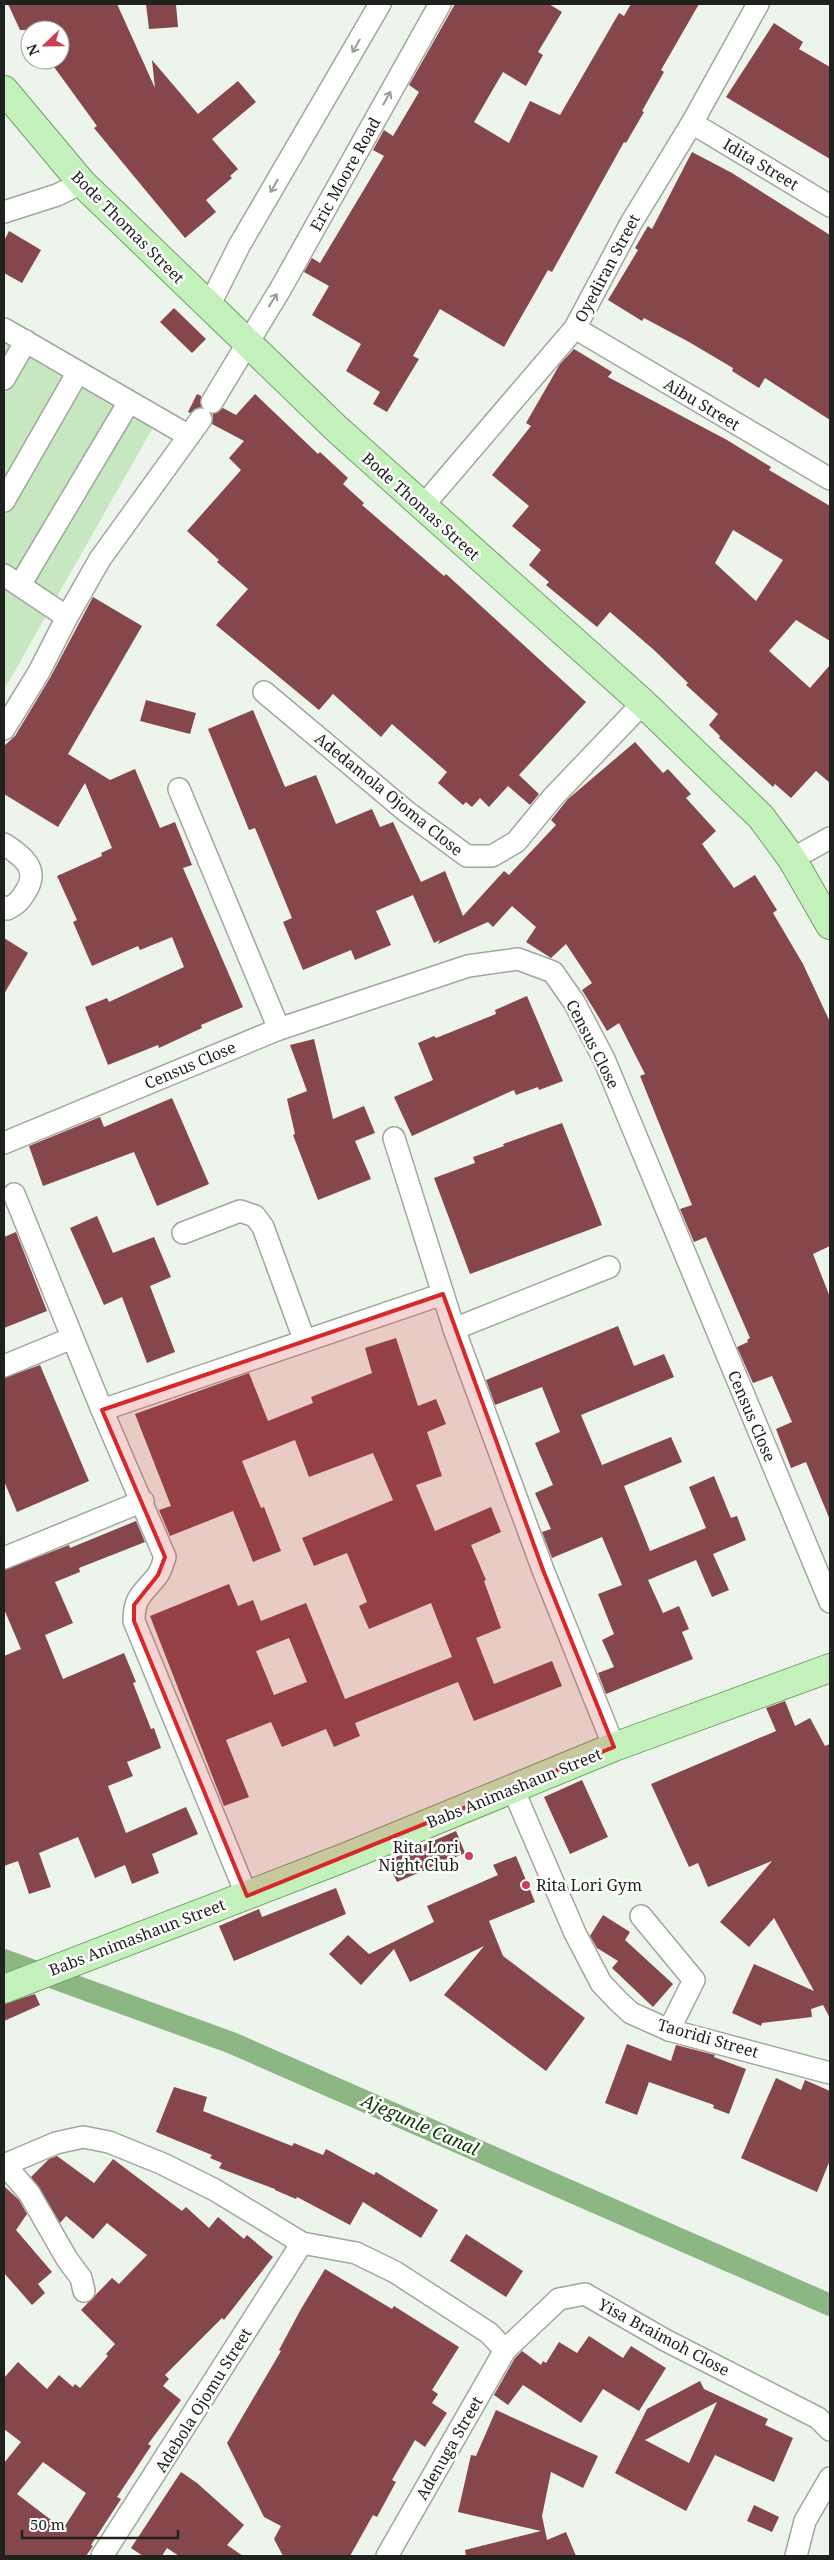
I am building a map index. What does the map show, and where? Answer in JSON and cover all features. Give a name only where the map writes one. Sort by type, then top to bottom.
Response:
[{"type":"main road","name":"Bode Thomas Street","points":[[4,90],[82,183],[209,306],[338,430],[422,507],[643,702],[760,817],[792,859],[830,925]]},
{"type":"main road","name":"Babs Animashaun Street","points":[[4,1989],[140,1935],[248,1896],[614,1747],[830,1668]]},
{"type":"street","points":[[209,306],[239,246],[380,4]]},
{"type":"street","name":"Eric Moore Road","points":[[4,729],[39,672],[100,559],[190,436],[281,288],[440,4]]},
{"type":"street","name":"Oyediran Street","points":[[422,507],[575,328],[630,223],[692,123],[758,4]]},
{"type":"street","name":"Idita Street","points":[[692,123],[830,206]]},
{"type":"street","points":[[4,212],[57,195],[82,183]]},
{"type":"street","name":"Aibu Street","points":[[575,328],[830,479]]},
{"type":"street","points":[[4,329],[190,436]]},
{"type":"street","points":[[4,379],[26,341]]},
{"type":"street","points":[[4,502],[78,372]]},
{"type":"street","points":[[67,617],[12,580],[129,402]]},
{"type":"street","name":"Adedamola Ojoma Close","points":[[264,692],[407,812],[467,856],[492,856],[516,842],[553,797],[643,702]]},
{"type":"street","points":[[179,790],[279,1029]]},
{"type":"street","points":[[792,859],[830,838]]},
{"type":"street","points":[[4,844],[24,859],[32,873],[31,883],[20,903],[7,909],[4,907]]},
{"type":"street","name":"Census Close","points":[[4,1143],[279,1029],[468,966],[518,959],[553,972],[574,1002],[604,1059],[830,1602]]},
{"type":"street","points":[[394,1138],[454,1329],[543,1570],[614,1747]]},
{"type":"street","points":[[14,1194],[72,1338],[143,1501],[165,1557],[158,1575],[145,1588],[134,1605],[134,1621],[248,1896]]},
{"type":"street","points":[[183,1233],[240,1211],[255,1216],[263,1227],[304,1340]]},
{"type":"street","points":[[454,1329],[608,1267]]},
{"type":"street","points":[[102,1410],[443,1294]]},
{"type":"street","points":[[4,1366],[72,1338]]},
{"type":"street","points":[[4,1558],[143,1501]]},
{"type":"street","name":"Taoridi Street","points":[[513,1789],[575,1933],[601,1983],[632,2012],[668,2030],[830,2073]]},
{"type":"street","points":[[641,1916],[694,1980],[668,2030]]},
{"type":"street","points":[[84,2291],[81,2278],[67,2259],[29,2193],[4,2165],[56,2143],[83,2137],[108,2142],[163,2164],[215,2190],[302,2242],[356,2253],[395,2272],[489,2333],[505,2350]]},
{"type":"street","name":"Adebola Ojomu Street","points":[[102,2556],[302,2242]]},
{"type":"street","name":"Yisa Braimoh Close","points":[[505,2350],[559,2299],[585,2294],[664,2340],[818,2418],[830,2430]]},
{"type":"street","name":"Adenuga Street","points":[[394,2553],[505,2350]]},
{"type":"street","points":[[796,2556],[805,2521],[830,2478]]},
{"type":"highlighted area","points":[[443,1294],[543,1570],[614,1747],[247,1896],[134,1621],[134,1605],[158,1575],[165,1557],[102,1410]]},
{"type":"green space","points":[[4,320],[163,410],[4,690]]},
{"type":"building","points":[[8,4],[117,4],[155,88],[152,60],[198,114],[238,81],[256,102],[212,139],[238,169],[230,176],[232,178],[206,200],[216,212],[185,238],[94,128],[97,126],[56,70],[70,70],[70,20],[20,20],[20,30]]},
{"type":"building","points":[[146,4],[176,5],[178,27],[149,29]]},
{"type":"building","points":[[455,4],[549,4],[562,12],[538,52],[543,55],[526,86],[503,72],[474,122],[509,143],[530,101],[560,115],[619,13],[624,16],[631,4],[699,4],[661,70],[664,72],[642,111],[644,112],[626,143],[624,142],[552,272],[548,270],[504,347],[440,309],[413,356],[419,359],[387,412],[373,404],[380,392],[346,371],[361,344],[312,315],[329,286],[304,272],[312,258],[320,263],[384,156],[373,150],[384,130],[393,136],[419,92],[409,85]]},
{"type":"building","points":[[774,23],[803,42],[799,49],[830,67],[830,159],[726,97]]},
{"type":"building","points":[[692,152],[732,173],[830,235],[830,420],[765,378],[759,388],[732,371],[733,368],[689,342],[644,318],[642,321],[608,300],[638,250],[635,248],[648,226],[652,229]]},
{"type":"building","points":[[9,231],[41,250],[22,283],[4,273],[4,241]]},
{"type":"building","points":[[174,308],[206,339],[192,353],[160,322]]},
{"type":"building","points":[[574,349],[612,372],[608,377],[727,440],[771,467],[769,470],[830,506],[830,641],[796,620],[769,651],[810,688],[830,665],[830,783],[816,771],[791,798],[775,784],[773,787],[719,738],[720,736],[709,725],[718,714],[686,685],[688,683],[654,650],[610,612],[597,627],[546,585],[549,582],[529,565],[541,550],[512,526],[529,506],[492,475],[531,426],[526,423],[560,364]],"holes":[[[733,530],[783,560],[756,601],[715,563]]]},
{"type":"building","points":[[197,394],[201,396],[201,407],[190,413],[188,412]]},
{"type":"building","points":[[255,394],[318,454],[320,452],[348,478],[343,484],[364,503],[362,505],[444,576],[446,574],[586,702],[519,775],[539,794],[530,805],[508,786],[489,807],[480,798],[472,807],[466,802],[463,805],[438,783],[447,772],[392,724],[381,737],[333,694],[319,710],[216,625],[248,589],[217,562],[219,560],[187,531],[241,470],[229,458],[244,441],[212,424],[213,414],[223,408],[236,415]]},
{"type":"building","points":[[93,597],[142,626],[68,754],[110,780],[135,769],[160,828],[175,822],[192,865],[183,868],[243,1007],[201,1025],[202,1028],[159,1048],[158,1045],[108,1065],[85,1007],[107,998],[109,1002],[184,967],[172,937],[140,950],[138,946],[92,966],[73,922],[77,920],[57,876],[102,856],[101,853],[112,848],[85,783],[58,827],[4,794],[4,746],[15,736],[50,678]]},
{"type":"building","points":[[146,700],[196,713],[190,734],[140,721]]},
{"type":"building","points":[[253,710],[285,787],[316,775],[336,824],[372,809],[380,827],[393,822],[421,882],[445,871],[463,916],[504,871],[509,875],[556,825],[551,820],[568,799],[635,742],[663,773],[668,769],[691,794],[686,798],[716,831],[702,844],[734,888],[755,875],[777,910],[773,913],[803,964],[830,1022],[830,1246],[813,1254],[830,1297],[830,1520],[806,1462],[791,1468],[776,1429],[792,1422],[772,1376],[753,1383],[737,1347],[748,1342],[747,1340],[750,1338],[706,1237],[694,1242],[680,1209],[692,1205],[640,1076],[645,1074],[619,1023],[607,1031],[582,990],[592,983],[566,944],[551,958],[526,942],[536,927],[512,906],[493,927],[488,922],[438,944],[440,940],[434,943],[413,895],[376,911],[391,945],[355,960],[351,950],[303,970],[283,922],[292,918],[255,828],[249,830],[208,729]]},
{"type":"building","points":[[4,938],[28,953],[4,994]]},
{"type":"building","points":[[527,996],[563,1081],[539,1090],[538,1087],[516,1095],[514,1090],[412,1136],[394,1097],[433,1080],[418,1043],[434,1036],[436,1038],[496,1014],[495,1010]]},
{"type":"building","points":[[314,1039],[333,1119],[364,1106],[375,1133],[355,1141],[371,1179],[318,1200],[293,1135],[295,1134],[287,1099],[307,1091],[290,1045]]},
{"type":"building","points":[[172,1098],[209,1184],[157,1206],[134,1152],[43,1186],[29,1146],[100,1117],[104,1127]]},
{"type":"building","points":[[562,1123],[602,1225],[470,1274],[434,1178],[475,1163],[473,1157],[504,1146],[503,1144]]},
{"type":"building","points":[[97,1216],[113,1253],[154,1237],[171,1277],[150,1286],[175,1352],[147,1363],[122,1297],[104,1305],[70,1228]]},
{"type":"building","points":[[16,1232],[47,1311],[4,1328],[4,1237]]},
{"type":"building","points":[[618,1326],[634,1366],[664,1354],[674,1377],[581,1415],[602,1465],[671,1437],[682,1462],[624,1486],[650,1551],[706,1528],[689,1487],[714,1476],[731,1518],[737,1516],[746,1540],[713,1554],[729,1590],[712,1597],[696,1560],[648,1580],[663,1613],[679,1606],[689,1629],[682,1632],[693,1659],[606,1694],[598,1673],[614,1667],[602,1640],[614,1634],[598,1594],[622,1585],[602,1537],[552,1558],[542,1532],[551,1529],[535,1493],[553,1485],[535,1443],[560,1432],[542,1387],[495,1405],[486,1380]]},
{"type":"building","points":[[396,1338],[418,1406],[436,1399],[446,1424],[427,1432],[442,1476],[416,1485],[435,1531],[491,1507],[501,1532],[471,1545],[486,1580],[484,1581],[501,1628],[476,1638],[494,1684],[552,1661],[562,1686],[474,1721],[458,1682],[355,1723],[360,1736],[334,1747],[326,1729],[282,1747],[271,1722],[226,1740],[249,1797],[224,1806],[150,1616],[229,1584],[238,1606],[253,1600],[261,1621],[306,1603],[345,1699],[452,1657],[431,1603],[369,1629],[359,1606],[367,1602],[347,1553],[314,1566],[302,1538],[393,1500],[373,1453],[309,1477],[295,1440],[242,1461],[261,1508],[264,1507],[281,1551],[253,1562],[233,1511],[170,1536],[159,1510],[171,1506],[135,1414],[249,1373],[268,1421],[313,1403],[311,1397],[372,1373],[365,1348]],"holes":[[[289,1638],[307,1682],[274,1695],[256,1651]]]},
{"type":"building","points":[[40,1365],[89,1481],[17,1512],[4,1481],[4,1378]]},
{"type":"building","points":[[136,1521],[145,1542],[79,1568],[80,1572],[55,1582],[73,1623],[45,1635],[63,1679],[124,1653],[136,1682],[133,1683],[151,1729],[154,1728],[161,1748],[127,1762],[133,1776],[108,1786],[126,1833],[186,1807],[198,1834],[152,1854],[159,1873],[132,1884],[125,1865],[95,1878],[78,1837],[39,1853],[51,1887],[29,1894],[18,1861],[4,1866],[4,1656],[21,1649],[4,1609],[4,1570],[69,1545],[70,1548]]},
{"type":"building","points":[[785,1701],[795,1726],[810,1718],[825,1746],[830,1744],[830,2018],[823,2005],[811,2009],[812,2017],[762,2023],[761,2026],[732,2013],[754,1964],[814,1991],[774,1918],[749,1947],[720,1922],[772,1861],[708,1887],[698,1863],[689,1867],[651,1784],[776,1731],[766,1708]]},
{"type":"building","points":[[582,1780],[608,1837],[570,1854],[544,1797]]},
{"type":"building","points":[[456,1831],[465,1853],[397,1882],[387,1861]]},
{"type":"building","points":[[516,1856],[535,1902],[489,1921],[503,1956],[585,2018],[546,2071],[444,1995],[484,1946],[410,1982],[394,1949],[361,1985],[329,1954],[348,1935],[369,1954],[434,1922],[427,1906],[498,1875],[493,1865]]},
{"type":"building","points":[[336,1888],[346,1914],[234,1961],[219,1926],[259,1909],[262,1917]]},
{"type":"building","points":[[603,1915],[630,1932],[625,1940],[673,1984],[653,2007],[612,1968],[618,1961],[597,1948],[590,1936]]},
{"type":"building","points":[[35,1994],[40,2005],[4,2021],[4,2004]]},
{"type":"building","points":[[627,2044],[671,2061],[676,2045],[715,2055],[714,2057],[746,2069],[729,2114],[713,2108],[714,2105],[649,2082],[637,2115],[605,2103]]},
{"type":"building","points":[[776,2078],[801,2090],[805,2080],[830,2091],[830,2160],[817,2192],[741,2158]]},
{"type":"building","points":[[174,2087],[207,2097],[203,2111],[292,2146],[294,2143],[323,2155],[326,2149],[374,2175],[376,2172],[438,2210],[421,2238],[363,2202],[350,2225],[297,2197],[296,2199],[219,2168],[222,2163],[210,2158],[212,2155],[156,2132]]},
{"type":"building","points":[[57,2156],[94,2183],[113,2159],[182,2211],[186,2207],[209,2228],[218,2217],[244,2239],[247,2235],[273,2257],[224,2320],[222,2318],[165,2375],[169,2379],[163,2386],[181,2400],[148,2444],[151,2446],[117,2497],[121,2499],[86,2556],[4,2556],[4,2463],[21,2442],[4,2429],[4,2378],[18,2362],[47,2389],[59,2375],[73,2387],[75,2384],[80,2388],[108,2356],[106,2354],[115,2344],[81,2310],[112,2278],[119,2284],[147,2255],[107,2223],[93,2239],[66,2216],[60,2223],[31,2177],[49,2159]],"holes":[[[43,2462],[86,2493],[63,2529],[17,2494]]]},
{"type":"building","points":[[4,2186],[19,2200],[27,2214],[16,2230],[52,2272],[38,2284],[45,2293],[32,2305],[4,2273]]},
{"type":"building","points":[[466,2234],[523,2271],[506,2297],[450,2261]]},
{"type":"building","points":[[325,2269],[392,2309],[394,2306],[459,2347],[432,2390],[438,2394],[432,2403],[447,2413],[425,2447],[415,2440],[392,2480],[396,2482],[377,2517],[373,2515],[350,2556],[283,2556],[274,2539],[281,2526],[264,2517],[227,2443],[281,2351],[279,2350]]},
{"type":"building","points":[[589,2336],[623,2358],[631,2346],[666,2368],[639,2411],[603,2389],[581,2423],[523,2385],[508,2405],[494,2395],[515,2358],[522,2351],[541,2365],[543,2361],[546,2363],[559,2342],[577,2353]]},
{"type":"building","points":[[700,2381],[704,2389],[768,2419],[765,2425],[793,2438],[774,2482],[715,2455],[686,2511],[615,2473],[647,2409]],"holes":[[[717,2402],[689,2463],[645,2440]]]},
{"type":"building","points":[[496,2410],[598,2456],[583,2488],[551,2472],[542,2516],[547,2540],[566,2532],[576,2556],[466,2556],[465,2550],[541,2531],[458,2512],[471,2455],[476,2456]]},
{"type":"building","points":[[181,2472],[197,2483],[244,2525],[227,2545],[243,2556],[179,2556],[167,2548],[162,2556],[143,2556],[131,2548]]},
{"type":"building","points":[[754,2505],[779,2517],[772,2532],[747,2521]]},
{"type":"waterway","name":"Ajegunle Canal","points":[[4,1960],[232,2043],[830,2305]]},
{"type":"place","name":"Rita Lori Night Club","points":[[469,1856]]},
{"type":"place","name":"Rita Lori Gym","points":[[526,1885]]}]
